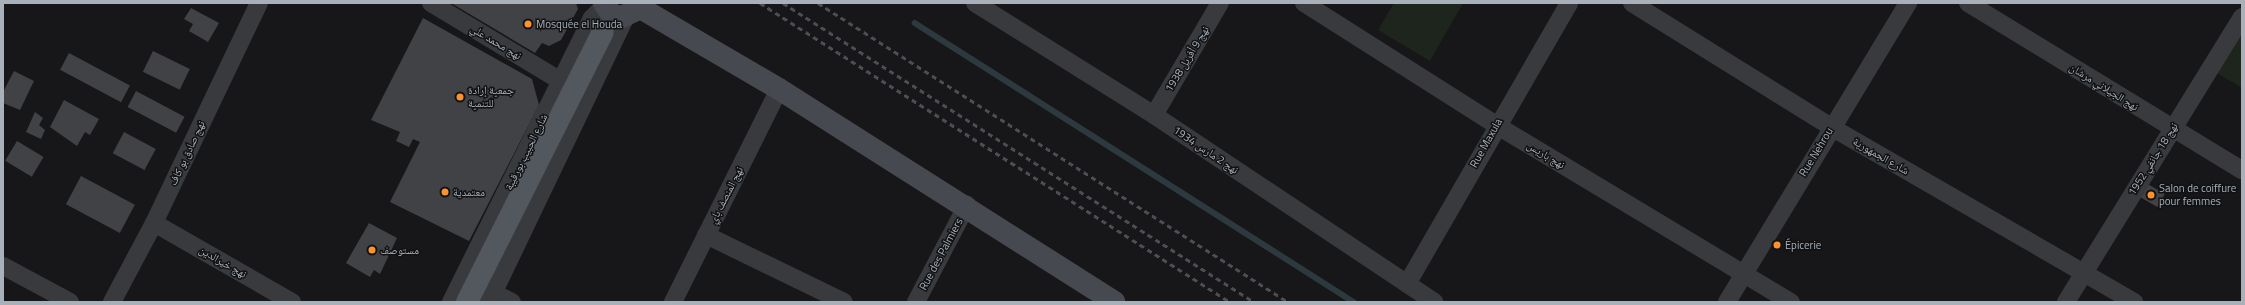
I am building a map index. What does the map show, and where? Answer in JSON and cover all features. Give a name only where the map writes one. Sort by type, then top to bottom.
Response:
[{"type":"main road","name":"شارع الحبيب بورقيبة","points":[[466,302],[603,32]]},
{"type":"street","name":"نهج صادق بو كاف","points":[[112,302],[154,223],[259,3]]},
{"type":"street","name":"نهج محمد علي","points":[[431,3],[561,81]]},
{"type":"street","name":"نهج 2 مارس 1934","points":[[975,3],[1154,115],[1434,302]]},
{"type":"street","name":"نهج 9 أفريل 1938","points":[[1154,115],[1220,3]]},
{"type":"street","name":"نهج باريس","points":[[1304,3],[1496,125],[1791,302]]},
{"type":"street","name":"Rue Maxula","points":[[1407,284],[1496,125],[1569,3]]},
{"type":"street","name":"شارع الجمهورية","points":[[1632,3],[1831,127],[2134,302]]},
{"type":"street","name":"Rue Nehrou","points":[[1727,302],[1831,127],[1908,3]]},
{"type":"street","name":"نهج الجيلاني مرشان","points":[[1968,3],[2172,129],[2242,170]]},
{"type":"street","name":"شارع الحبيب بورقيبة","points":[[451,302],[592,18],[604,4]]},
{"type":"street","points":[[604,4],[612,14],[634,8],[779,89],[967,205],[1114,302]]},
{"type":"street","points":[[512,302],[491,297],[634,8]]},
{"type":"street","name":"نهج 18 جانفي 1952","points":[[2066,302],[2082,272],[2242,17]]},
{"type":"street","name":"نهج المنصف باي","points":[[673,302],[779,89]]},
{"type":"street","name":"Rue des Palmiers","points":[[916,302],[967,205]]},
{"type":"street","name":"نهج خيرالدين","points":[[154,223],[292,302]]},
{"type":"street","points":[[706,235],[844,302]]},
{"type":"street","points":[[3,266],[70,302]]},
{"type":"shaded area","points":[[1394,3],[1463,3],[1430,61],[1378,30]]},
{"type":"shaded area","points":[[2242,21],[2242,88],[2212,70]]},
{"type":"building","name":"Mosquée el Houda","points":[[451,3],[576,3],[578,9],[561,40],[549,46],[542,43],[535,53]]},
{"type":"building","points":[[191,8],[219,23],[208,42],[189,31],[193,24],[184,19]]},
{"type":"building","name":"جمعية إرادة للتنمية","points":[[423,18],[532,79],[539,105],[469,241],[390,202],[420,142],[413,139],[409,147],[396,141],[400,132],[371,120]]},
{"type":"building","points":[[153,51],[190,69],[180,90],[143,72]]},
{"type":"building","points":[[69,53],[130,85],[121,102],[60,70]]},
{"type":"building","points":[[14,71],[34,81],[20,110],[3,103],[3,92]]},
{"type":"building","points":[[136,91],[185,117],[176,133],[128,107]]},
{"type":"building","points":[[64,100],[99,119],[90,135],[85,132],[77,146],[50,127]]},
{"type":"building","points":[[35,112],[43,118],[39,125],[45,130],[41,139],[26,132]]},
{"type":"building","points":[[124,132],[156,149],[145,170],[113,153]]},
{"type":"building","points":[[17,141],[44,157],[32,177],[5,161]]},
{"type":"building","points":[[81,176],[135,205],[120,233],[66,204]]},
{"type":"building","name":"Salon de coiffure pour femmes","points":[[2144,182],[2165,194],[2157,207],[2136,195]]},
{"type":"building","name":"مستوصف","points":[[369,223],[397,238],[380,274],[374,270],[370,277],[346,263]]},
{"type":"waterway","points":[[915,23],[1354,302]]},
{"type":"railway","points":[[760,3],[1230,302]]},
{"type":"railway","points":[[783,3],[1254,302]]},
{"type":"railway","points":[[818,3],[1288,302]]},
{"type":"place","name":"Mosquée el Houda","points":[[528,24]]},
{"type":"place","name":"جمعية إرادة للتنمية","points":[[460,97]]},
{"type":"place","name":"معتمدية","points":[[445,192]]},
{"type":"place","name":"Salon de coiffure pour femmes","points":[[2151,195]]},
{"type":"place","name":"Épicerie","points":[[1777,245]]},
{"type":"place","name":"مستوصف","points":[[372,250]]}]
